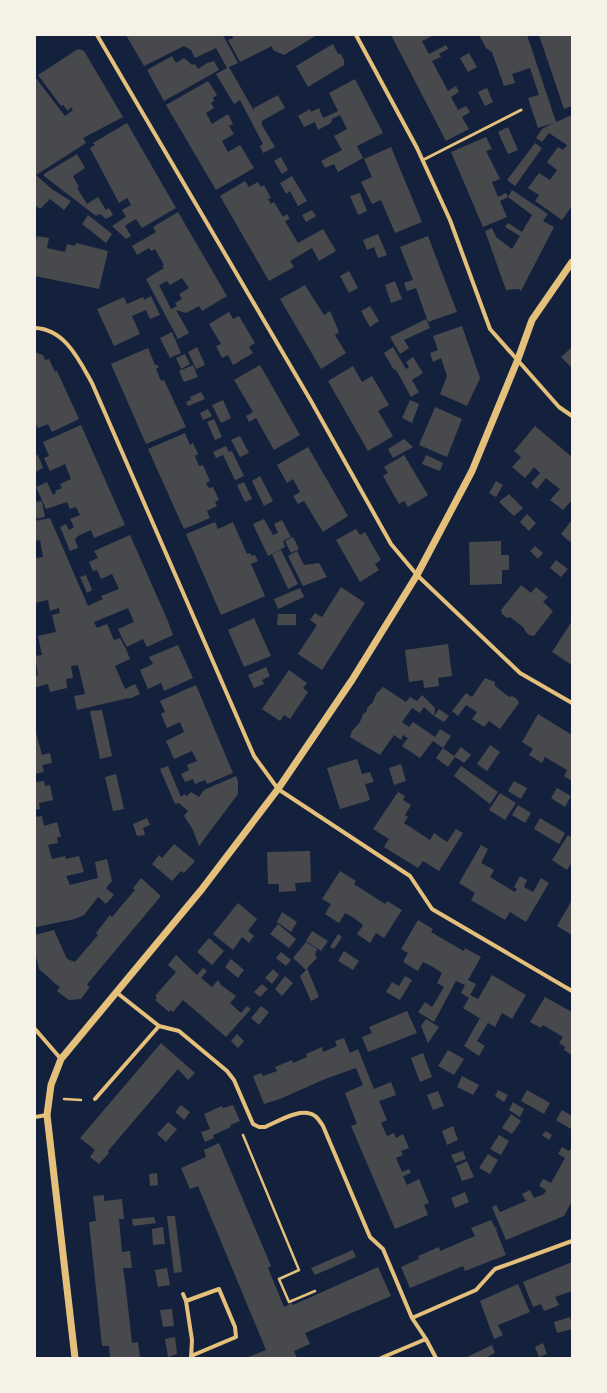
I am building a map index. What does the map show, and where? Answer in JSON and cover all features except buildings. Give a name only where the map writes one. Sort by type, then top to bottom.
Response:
[{"type":"street","points":[[97,35],[312,401],[391,544],[417,575],[520,673],[572,703]]},
{"type":"street","points":[[356,35],[381,79],[422,160],[450,220],[490,329],[559,407],[572,416]]},
{"type":"street","points":[[75,1358],[47,1115],[51,1085],[61,1059],[202,889],[278,789],[352,680],[417,575],[472,471],[518,359],[532,320],[572,262]]},
{"type":"street","points":[[35,328],[51,332],[63,340],[74,351],[92,382],[254,756],[278,789],[410,876],[432,908],[572,991]]},
{"type":"street","points":[[116,992],[159,1026],[178,1031],[227,1071],[234,1080],[253,1124],[259,1128],[296,1114],[306,1113],[315,1116],[323,1126],[370,1237],[383,1249],[412,1318],[426,1339],[436,1358]]},
{"type":"street","points":[[95,1099],[159,1026]]},
{"type":"street","points":[[35,1029],[61,1059]]},
{"type":"street","points":[[35,1117],[47,1115]]},
{"type":"street","points":[[412,1318],[476,1290],[495,1269],[572,1241]]},
{"type":"street","points":[[183,1294],[186,1301],[192,1340],[191,1357],[236,1337],[235,1327],[219,1289],[186,1301]]},
{"type":"street","points":[[381,1358],[426,1339]]},
{"type":"lane","points":[[422,160],[521,110]]},
{"type":"path","points":[[240,1130],[299,1270],[279,1279],[289,1302],[315,1291]]}]
